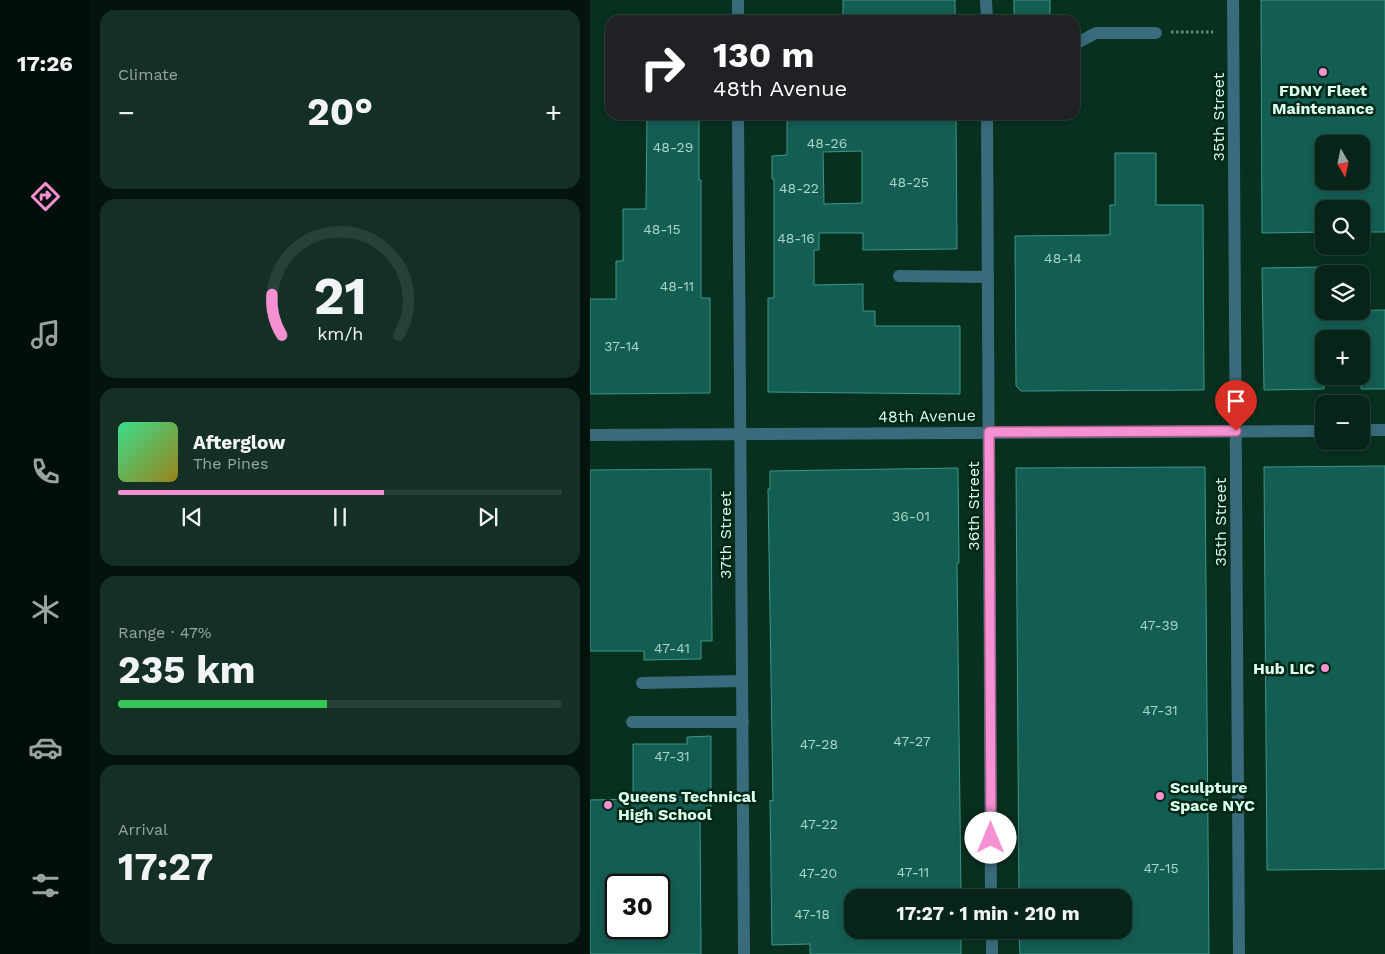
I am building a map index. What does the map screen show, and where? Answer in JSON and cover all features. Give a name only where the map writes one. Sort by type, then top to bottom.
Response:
[{"type":"street","points":[[738,0],[738,15]]},
{"type":"street","points":[[986,0],[986,15]]},
{"type":"street","name":"35th Street","points":[[1233,0],[1239,954]]},
{"type":"street","points":[[1080,41],[1096,33],[1156,33]]},
{"type":"street","name":"37th Street","points":[[738,120],[744,954]]},
{"type":"street","name":"36th Street","points":[[987,120],[992,889]]},
{"type":"street","points":[[899,276],[988,277]]},
{"type":"street","points":[[1370,430],[1385,430]]},
{"type":"street","name":"48th Avenue","points":[[590,435],[1315,431]]},
{"type":"street","points":[[642,683],[742,681]]},
{"type":"street","points":[[632,722],[743,722]]},
{"type":"street","points":[[992,939],[992,954]]},
{"type":"path","points":[[1156,33],[1213,32]]},
{"type":"building","points":[[843,0],[955,0],[955,15],[843,15]]},
{"type":"building","points":[[1014,0],[1050,0],[1050,15],[1014,15]]},
{"type":"building","name":"FDNY Fleet Maintenance","points":[[1261,0],[1385,0],[1385,232],[1370,232],[1370,200],[1315,200],[1315,232],[1262,233]]},
{"type":"building","points":[[647,120],[699,120],[701,298],[710,298],[710,393],[590,394],[590,299],[616,299],[616,261],[623,261],[623,209],[646,209]]},
{"type":"building","points":[[787,120],[956,120],[957,249],[863,250],[863,233],[819,233],[819,250],[814,250],[814,285],[863,284],[863,311],[875,311],[875,326],[960,326],[960,394],[768,392],[768,298],[774,298],[774,179],[772,179],[772,156],[787,155]],"holes":[[[862,151],[862,203],[824,204],[823,152]]]},
{"type":"building","points":[[1115,153],[1156,153],[1156,205],[1203,205],[1204,390],[1021,391],[1016,386],[1015,236],[1110,235],[1110,205],[1115,205]]},
{"type":"building","points":[[1315,267],[1315,320],[1370,320],[1370,310],[1385,310],[1385,389],[1361,389],[1361,385],[1370,385],[1370,330],[1315,330],[1315,385],[1324,385],[1324,389],[1264,390],[1262,268]]},
{"type":"building","name":"Hub LIC","points":[[1385,466],[1385,869],[1267,870],[1264,467]]},
{"type":"building","points":[[1205,467],[1209,954],[1020,954],[1019,939],[1132,939],[1132,889],[1019,889],[1016,468]]},
{"type":"building","points":[[958,468],[959,563],[957,563],[961,889],[844,889],[844,939],[961,939],[961,954],[810,954],[810,944],[772,945],[770,800],[773,801],[768,489],[770,489],[770,471]]},
{"type":"building","points":[[711,469],[712,641],[701,641],[701,659],[644,660],[644,651],[590,651],[590,470]]},
{"type":"building","name":"Queens Technical High School","points":[[711,736],[711,812],[700,812],[701,954],[590,954],[590,800],[633,799],[633,744],[687,744],[687,737]]},
{"type":"place","name":"FDNY Fleet Maintenance","points":[[1323,72]]},
{"type":"place","name":"Hub LIC","points":[[1325,668]]},
{"type":"place","name":"Sculpture Space NYC","points":[[1160,796]]},
{"type":"place","name":"Queens Technical High School","points":[[608,805]]},
{"type":"route","points":[[991,838],[989,432],[1236,431]]}]
